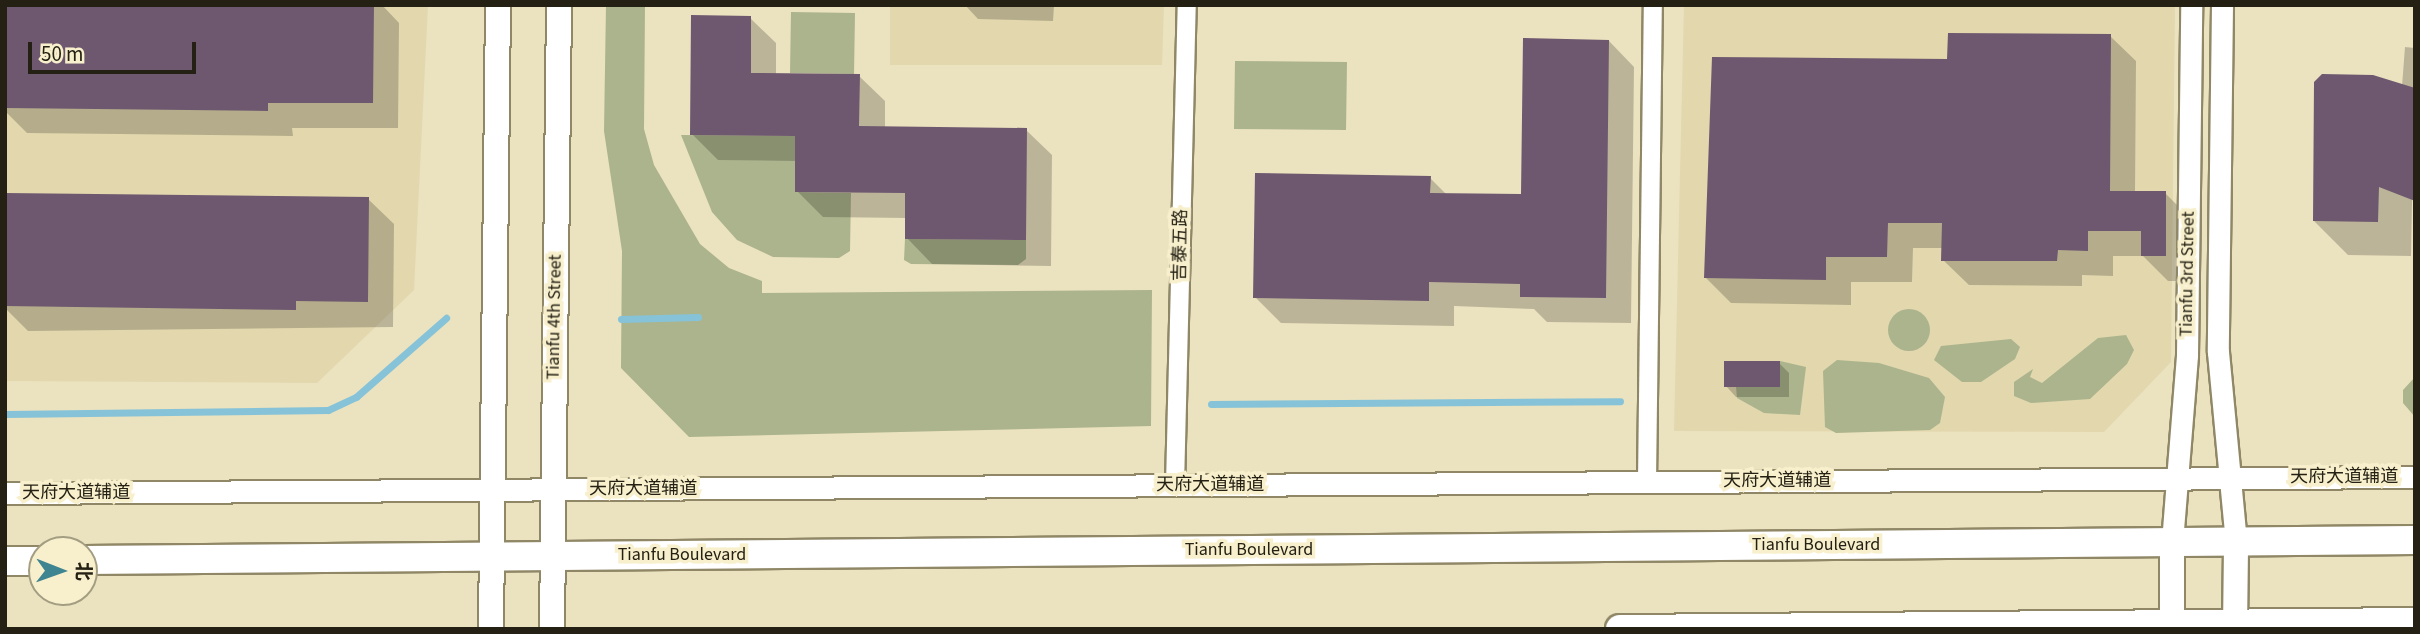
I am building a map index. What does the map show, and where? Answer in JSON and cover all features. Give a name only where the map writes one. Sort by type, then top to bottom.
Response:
[{"type":"main road","points":[[491,629],[498,5]]},
{"type":"main road","name":"Tianfu 4th Street","points":[[552,629],[559,5]]},
{"type":"main road","name":"Tianfu Boulevard","points":[[98,560],[2415,540]]},
{"type":"main road","points":[[2172,542],[2172,627]]},
{"type":"main road","points":[[2235,626],[2236,542]]},
{"type":"main road","points":[[5,561],[28,561]]},
{"type":"main road","points":[[1620,629],[2172,627],[2415,622]]},
{"type":"street","name":"吉泰五路","points":[[1175,485],[1187,5]]},
{"type":"street","points":[[1647,482],[1653,5]]},
{"type":"street","name":"Tianfu 3rd Street","points":[[2172,542],[2173,478],[2187,355],[2191,5]]},
{"type":"street","name":"Tianfu 3rd Street","points":[[2222,5],[2218,352],[2236,542]]},
{"type":"street","name":"天府大道辅道","points":[[5,493],[2415,477]]},
{"type":"shaded area","points":[[5,5],[428,5],[414,290],[317,383],[5,381]]},
{"type":"shaded area","points":[[890,5],[1164,5],[1162,65],[890,65]]},
{"type":"shaded area","points":[[1684,5],[2175,5],[2171,362],[2104,432],[1674,431]]},
{"type":"green space","points":[[606,5],[645,5],[644,129],[654,165],[700,244],[729,268],[762,281],[762,293],[1152,290],[1151,426],[689,437],[621,368],[622,251],[604,131]]},
{"type":"green space","points":[[791,12],[855,13],[854,74],[790,73]]},
{"type":"green space","points":[[1235,61],[1347,62],[1346,130],[1234,129]]},
{"type":"green space","points":[[681,135],[795,136],[795,192],[851,193],[850,251],[839,258],[773,257],[737,240],[712,212]]},
{"type":"green space","points":[[905,239],[1026,240],[1026,259],[1018,265],[911,264],[904,260]]},
{"type":"green space","points":[[1909,309],[1924,315],[1930,330],[1924,345],[1909,351],[1894,345],[1888,330],[1894,315]]},
{"type":"green space","points":[[2126,335],[2134,350],[2127,364],[2090,399],[2031,403],[2014,396],[2014,382],[2033,369],[2030,377],[2042,383],[2098,338]]},
{"type":"green space","points":[[2011,339],[2020,347],[2015,359],[1981,382],[1962,382],[1934,360],[1941,346]]},
{"type":"green space","points":[[1837,360],[1879,363],[1929,378],[1945,397],[1940,423],[1930,430],[1836,433],[1825,427],[1823,371]]},
{"type":"green space","points":[[1780,361],[1806,367],[1800,415],[1764,413],[1737,398],[1736,387],[1779,387]]},
{"type":"green space","points":[[2415,377],[2415,417],[2403,403],[2403,390]]},
{"type":"building","points":[[5,5],[374,5],[373,103],[268,103],[268,111],[5,108]]},
{"type":"building","points":[[691,15],[751,16],[751,73],[860,74],[859,126],[1027,128],[1026,240],[905,239],[905,193],[795,192],[795,136],[690,135]]},
{"type":"building","points":[[1948,33],[2111,34],[2110,191],[2166,191],[2166,256],[2141,256],[2141,231],[2088,231],[2088,251],[2058,250],[2057,261],[1941,261],[1942,223],[1888,223],[1887,257],[1826,257],[1826,280],[1704,278],[1712,57],[1947,59]]},
{"type":"building","points":[[1523,38],[1609,40],[1606,298],[1520,297],[1520,284],[1429,282],[1429,301],[1253,298],[1255,173],[1431,176],[1430,193],[1521,194]]},
{"type":"building","points":[[2322,74],[2373,75],[2415,88],[2415,201],[2379,187],[2378,222],[2313,221],[2314,82]]},
{"type":"building","points":[[5,193],[369,197],[368,302],[296,301],[296,310],[5,306]]},
{"type":"building","points":[[1724,361],[1780,361],[1780,387],[1724,387]]},
{"type":"waterway","points":[[621,319],[698,317]]},
{"type":"waterway","points":[[5,414],[328,410],[356,397],[446,318]]},
{"type":"waterway","points":[[1211,404],[1620,401]]}]
